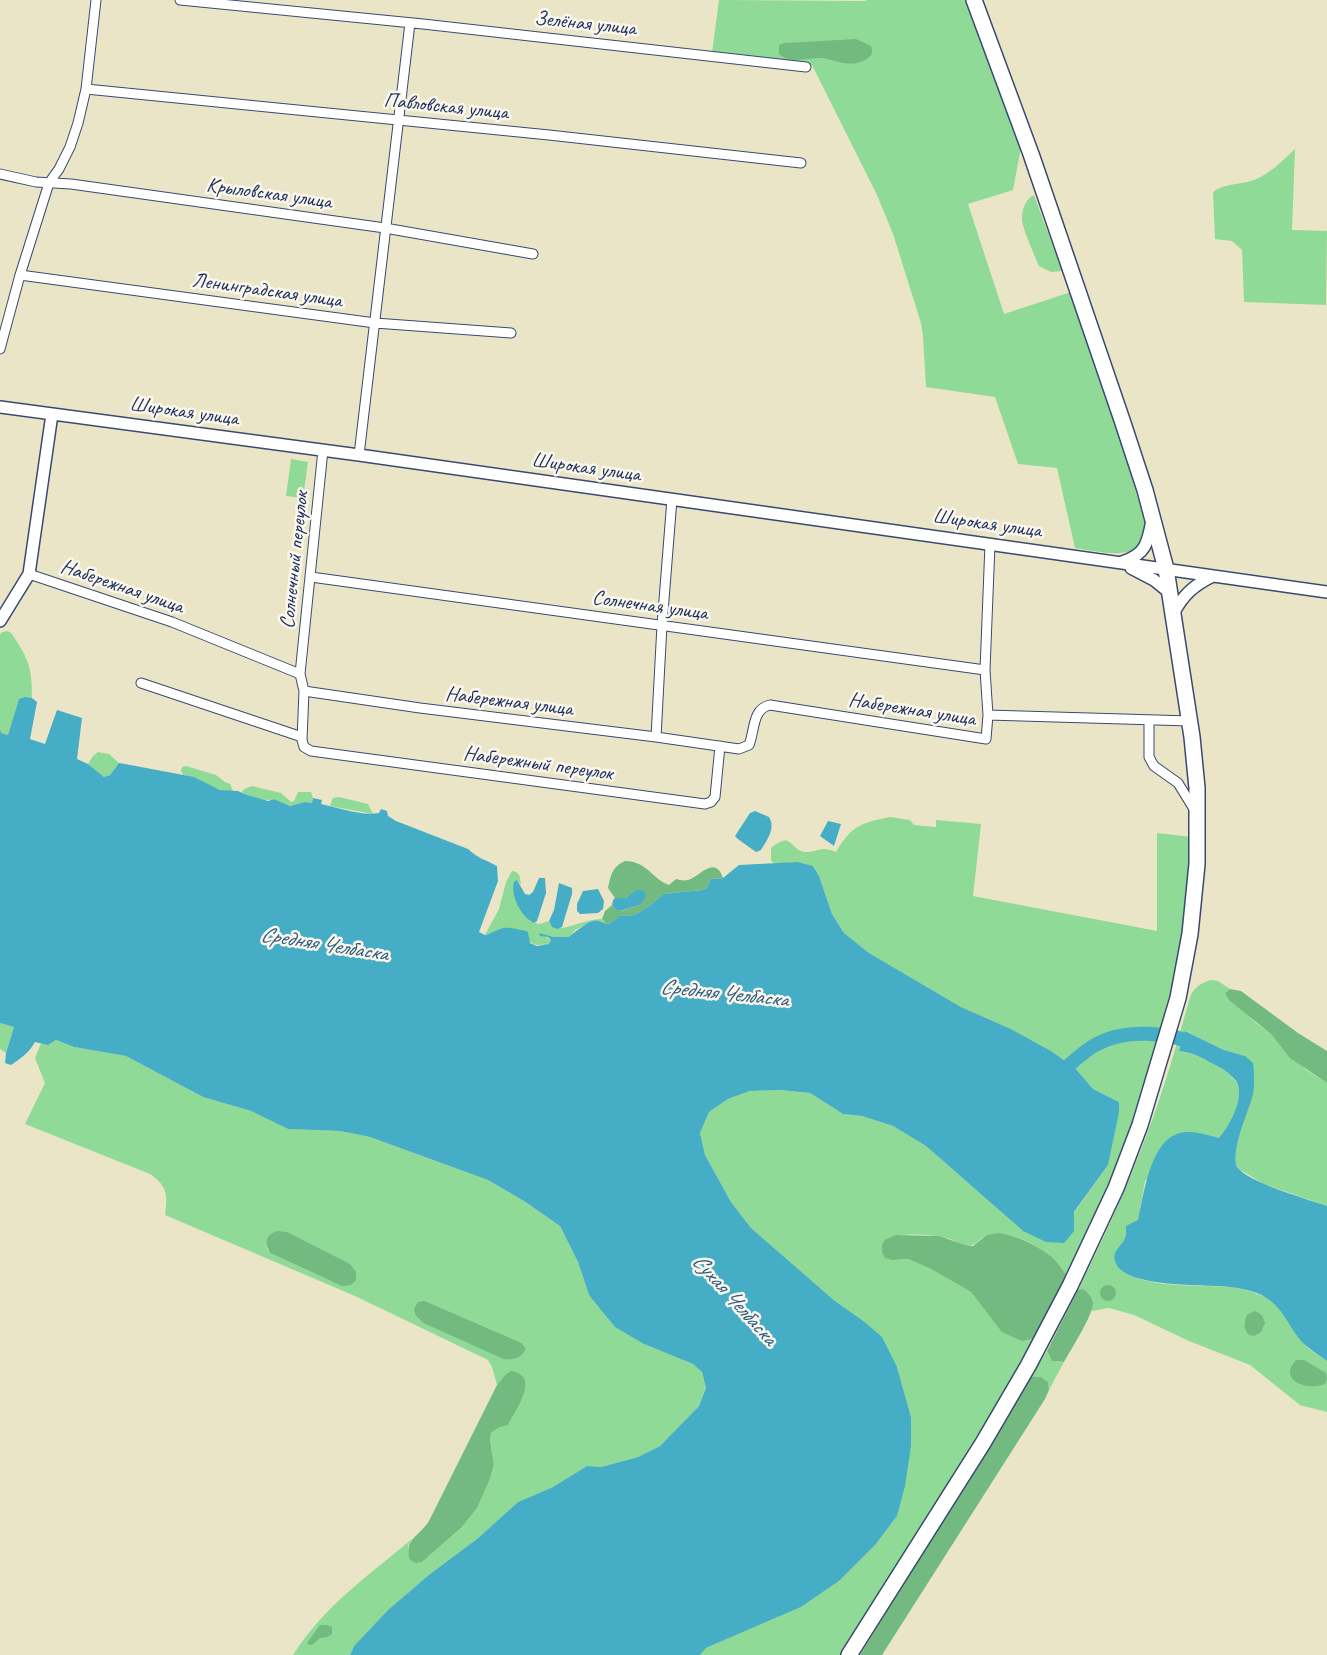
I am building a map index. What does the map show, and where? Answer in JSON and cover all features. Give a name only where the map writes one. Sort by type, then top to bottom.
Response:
[{"type":"main road","points":[[849,1655],[983,1443],[1050,1327],[1116,1188],[1140,1125],[1178,998],[1190,934],[1197,864],[1197,788],[1190,721],[1166,569],[1145,490],[1105,369],[1031,154],[974,0]]},
{"type":"street","points":[[0,349],[20,275],[49,183],[60,169],[70,147],[86,89],[96,0]]},
{"type":"street","name":"Зелёная улица","points":[[180,0],[410,23],[806,67]]},
{"type":"street","points":[[359,455],[410,23]]},
{"type":"street","name":"Павловская улица","points":[[86,89],[801,163]]},
{"type":"street","name":"Крыловская улица","points":[[0,174],[20,179],[71,184],[385,228],[533,254]]},
{"type":"street","name":"Ленинградская улица","points":[[20,275],[375,324],[511,333]]},
{"type":"street","name":"Широкая улица","points":[[0,407],[359,455],[1327,592]]},
{"type":"street","points":[[0,621],[29,574],[52,414]]},
{"type":"street","name":"Солнечный переулок","points":[[300,674],[323,450]]},
{"type":"street","points":[[656,737],[662,625],[672,499]]},
{"type":"street","points":[[1121,563],[1131,560],[1142,552],[1149,539],[1152,518]]},
{"type":"street","points":[[990,544],[985,670],[988,715],[1190,721]]},
{"type":"street","points":[[1121,563],[1154,580],[1170,593]]},
{"type":"street","name":"Набережная улица","points":[[29,574],[172,622],[300,674]]},
{"type":"street","points":[[1174,614],[1184,595],[1190,589],[1213,576]]},
{"type":"street","name":"Солнечная улица","points":[[311,577],[985,670]]},
{"type":"street","points":[[141,683],[302,737],[304,691],[300,674]]},
{"type":"street","name":"Набережная улица","points":[[304,691],[420,708],[739,749],[749,745],[756,715],[764,706],[770,705],[986,739],[988,715]]},
{"type":"street","points":[[1149,720],[1149,757],[1151,762],[1178,783],[1198,814]]},
{"type":"street","name":"Набережный переулок","points":[[302,737],[304,748],[311,751],[704,804],[711,802],[715,797],[720,746]]},
{"type":"green space","points":[[719,0],[966,0],[1021,147],[1013,190],[968,204],[1004,314],[1071,292],[1115,422],[1143,515],[1144,531],[1141,542],[1134,549],[1113,553],[1075,548],[1057,468],[1018,464],[995,397],[926,387],[921,323],[893,234],[877,195],[812,65],[712,53]]},
{"type":"green space","points":[[856,39],[871,46],[870,56],[861,62],[850,64],[821,58],[794,60],[779,54],[779,45],[784,43]]},
{"type":"green space","points":[[1295,149],[1292,230],[1327,231],[1326,305],[1244,302],[1242,250],[1232,241],[1215,239],[1213,192],[1222,187],[1249,182],[1266,174]]},
{"type":"green space","points":[[1034,195],[1062,271],[1051,272],[1039,266],[1026,234],[1022,222],[1023,211],[1027,201]]},
{"type":"green space","points":[[291,459],[308,462],[303,498],[286,496]]},
{"type":"green space","points":[[8,631],[18,643],[26,658],[30,671],[32,698],[19,700],[8,735],[0,733],[0,635],[2,632]]},
{"type":"green space","points":[[98,752],[109,754],[119,763],[110,775],[104,777],[88,764]]},
{"type":"green space","points":[[186,766],[216,775],[230,784],[233,791],[226,791],[183,775],[182,767]]},
{"type":"green space","points":[[252,786],[281,793],[291,802],[294,801],[298,792],[311,792],[312,803],[305,802],[290,806],[274,799],[262,800],[253,798],[242,792],[244,789]]},
{"type":"green space","points":[[339,797],[368,804],[373,814],[330,806],[333,798]]},
{"type":"green space","points":[[890,817],[910,820],[914,825],[936,827],[936,820],[981,824],[973,896],[1157,931],[1157,833],[1192,837],[1181,947],[1169,1008],[1132,1130],[1100,1210],[1068,1277],[1054,1259],[1041,1249],[1014,1236],[1005,1234],[996,1233],[988,1235],[968,1246],[950,1239],[927,1235],[901,1235],[886,1239],[893,1260],[908,1259],[929,1268],[971,1292],[987,1312],[1034,1338],[1003,1394],[841,1655],[700,1655],[706,1648],[801,1607],[839,1581],[876,1544],[897,1516],[911,1446],[911,1417],[897,1367],[862,1320],[835,1301],[751,1228],[731,1202],[705,1155],[700,1133],[709,1112],[728,1099],[750,1091],[780,1090],[810,1093],[843,1114],[862,1116],[893,1126],[926,1146],[1023,1231],[1074,1231],[1074,1213],[1108,1165],[1119,1102],[1093,1089],[1075,1068],[1051,1051],[1011,1029],[961,1007],[869,953],[844,933],[832,914],[819,876],[813,866],[798,862],[774,864],[771,860],[771,848],[783,841],[790,842],[800,851],[809,852],[826,849],[836,852],[847,836],[858,827],[871,821]]},
{"type":"green space","points":[[625,861],[639,864],[669,885],[676,879],[688,880],[711,867],[720,871],[723,878],[710,879],[708,887],[702,890],[663,894],[635,915],[619,916],[613,922],[607,924],[602,919],[605,911],[612,905],[615,909],[621,911],[640,905],[634,891],[626,898],[615,898],[608,888],[611,875]]},
{"type":"green space","points":[[512,871],[520,876],[521,885],[517,880],[530,921],[539,924],[549,921],[552,927],[557,928],[596,919],[602,919],[607,924],[594,921],[575,930],[569,937],[554,937],[539,933],[551,940],[549,944],[543,945],[532,943],[520,929],[504,928],[485,935],[499,909],[506,882]]},
{"type":"green space","points":[[1211,980],[1218,981],[1230,989],[1225,993],[1256,1023],[1272,1035],[1305,1069],[1327,1083],[1327,1206],[1264,1184],[1239,1169],[1235,1162],[1235,1151],[1253,1091],[1245,1056],[1224,1050],[1186,1031],[1179,1051],[1199,1057],[1228,1073],[1239,1088],[1238,1103],[1219,1138],[1197,1133],[1145,1181],[1138,1220],[1121,1245],[1115,1261],[1123,1271],[1151,1282],[1236,1288],[1256,1293],[1274,1303],[1283,1312],[1305,1345],[1327,1361],[1327,1412],[1300,1405],[1250,1365],[1189,1341],[1134,1315],[1109,1308],[1092,1311],[1093,1301],[1078,1290],[1113,1217],[1141,1151],[1178,1041],[1190,997],[1198,986]]},
{"type":"green space","points":[[1230,989],[1241,991],[1298,1033],[1327,1051],[1327,1083],[1290,1058],[1272,1035],[1229,1000],[1225,993]]},
{"type":"green space","points":[[0,1023],[14,1027],[6,1053],[0,1049]]},
{"type":"green space","points":[[56,1040],[74,1047],[126,1056],[203,1097],[251,1111],[288,1129],[340,1131],[370,1137],[488,1180],[524,1201],[560,1226],[578,1262],[589,1295],[644,1344],[693,1364],[702,1372],[706,1388],[699,1406],[660,1446],[638,1457],[601,1467],[587,1466],[553,1487],[518,1502],[477,1539],[430,1574],[388,1610],[354,1646],[350,1655],[293,1655],[305,1637],[333,1606],[412,1539],[408,1546],[408,1553],[422,1562],[462,1527],[477,1508],[490,1479],[494,1464],[490,1441],[491,1433],[500,1427],[505,1375],[497,1385],[488,1360],[355,1296],[165,1215],[165,1192],[160,1182],[150,1174],[25,1124],[45,1083],[35,1058],[41,1043],[48,1045]],"holes":[[[266,1247],[342,1286],[270,1253]],[[425,1301],[522,1343],[526,1350],[503,1359],[423,1323],[416,1316]]]},
{"type":"green space","points":[[277,1231],[287,1232],[350,1264],[356,1272],[356,1280],[351,1285],[342,1286],[270,1253],[267,1239]]},
{"type":"green space","points":[[997,1233],[1020,1239],[1044,1251],[1056,1261],[1068,1277],[1034,1338],[1022,1341],[1002,1332],[971,1292],[929,1268],[908,1259],[893,1260],[885,1258],[882,1252],[882,1244],[886,1239],[896,1235],[939,1236],[973,1246],[987,1235]]},
{"type":"green space","points":[[1108,1285],[1116,1293],[1108,1301],[1100,1293]]},
{"type":"green space","points":[[1083,1289],[1092,1298],[1093,1307],[1090,1314],[1082,1332],[1064,1362],[1052,1361],[1047,1351],[1078,1290]]},
{"type":"green space","points":[[425,1301],[522,1343],[526,1349],[516,1358],[503,1359],[423,1323],[416,1316],[414,1309],[418,1302]]},
{"type":"green space","points":[[1255,1311],[1262,1315],[1265,1323],[1261,1332],[1254,1336],[1249,1335],[1246,1330],[1245,1321],[1247,1315]]},
{"type":"green space","points":[[1047,1351],[1053,1360],[1064,1362],[1049,1390],[1048,1382],[1041,1377],[1031,1377]]},
{"type":"green space","points":[[1296,1360],[1304,1360],[1326,1373],[1327,1379],[1325,1384],[1318,1386],[1303,1385],[1292,1379],[1290,1374],[1291,1367]]},
{"type":"green space","points":[[511,1371],[520,1374],[524,1379],[524,1394],[508,1425],[500,1427],[491,1433],[490,1441],[494,1464],[490,1479],[477,1508],[462,1527],[422,1562],[416,1563],[410,1560],[408,1553],[413,1538],[429,1521],[497,1385]]},
{"type":"green space","points":[[1031,1377],[1041,1377],[1048,1382],[1049,1390],[1045,1399],[882,1655],[860,1655]]},
{"type":"green space","points":[[320,1625],[332,1627],[332,1634],[320,1638],[312,1645],[309,1645],[307,1643]]},
{"type":"water","name":"Сухая Челбаска","points":[[25,697],[32,698],[37,702],[30,739],[45,744],[57,710],[82,718],[77,759],[88,764],[104,777],[110,775],[119,763],[194,777],[220,790],[238,791],[268,801],[274,799],[290,806],[305,802],[312,803],[313,798],[322,800],[321,804],[357,813],[379,813],[381,809],[387,811],[388,816],[396,821],[468,849],[478,857],[497,866],[498,881],[479,932],[485,935],[502,928],[512,928],[528,932],[530,943],[537,946],[549,944],[551,940],[548,937],[540,936],[539,933],[554,937],[569,937],[584,925],[593,921],[608,924],[619,916],[635,915],[663,894],[702,890],[708,887],[710,879],[723,878],[739,865],[798,862],[813,866],[819,876],[832,914],[844,933],[869,953],[961,1007],[1011,1029],[1051,1051],[1075,1068],[1093,1089],[1119,1102],[1119,1112],[1108,1165],[1074,1212],[1074,1231],[1064,1243],[1046,1242],[1023,1231],[926,1146],[893,1126],[862,1116],[843,1114],[810,1093],[780,1090],[750,1091],[728,1099],[709,1112],[700,1133],[705,1155],[731,1202],[751,1228],[835,1301],[882,1337],[897,1367],[911,1417],[911,1446],[905,1486],[897,1516],[876,1544],[839,1581],[801,1607],[706,1648],[700,1655],[350,1655],[354,1646],[388,1610],[430,1574],[477,1539],[518,1502],[553,1487],[587,1466],[601,1467],[638,1457],[660,1446],[699,1406],[706,1388],[702,1372],[693,1364],[644,1344],[615,1327],[589,1295],[578,1262],[560,1226],[524,1201],[488,1180],[370,1137],[340,1131],[288,1129],[251,1111],[203,1097],[126,1056],[74,1047],[56,1040],[48,1045],[35,1042],[21,1058],[11,1065],[5,1063],[14,1027],[0,1023],[0,729],[1,733],[8,735],[19,699]]},
{"type":"water","points":[[755,811],[769,817],[772,825],[766,842],[761,850],[756,852],[735,836],[750,813]]},
{"type":"water","points":[[828,821],[841,824],[834,846],[820,836]]},
{"type":"water","points":[[539,878],[545,878],[546,893],[537,921],[534,923],[521,911],[515,899],[513,887],[514,882],[517,880],[525,894],[529,895],[533,892]]},
{"type":"water","points":[[559,883],[572,888],[572,894],[562,927],[557,929],[552,927],[549,921],[554,910]]},
{"type":"water","points":[[598,889],[604,901],[603,909],[598,913],[580,914],[577,911],[577,904],[583,891]]},
{"type":"water","points":[[634,891],[644,891],[646,896],[640,905],[620,911],[612,905],[615,898],[626,898]]},
{"type":"water","points":[[1185,1031],[1224,1050],[1245,1056],[1253,1063],[1254,1090],[1237,1144],[1236,1162],[1238,1168],[1244,1174],[1266,1185],[1327,1206],[1327,1361],[1305,1345],[1274,1304],[1257,1293],[1230,1287],[1149,1281],[1121,1270],[1115,1261],[1116,1251],[1126,1237],[1126,1226],[1138,1220],[1145,1185],[1160,1148],[1168,1139],[1177,1134],[1187,1132],[1219,1138],[1238,1103],[1239,1088],[1231,1075],[1199,1057],[1179,1051]]},
{"type":"waterway","name":"Средняя Челбаска","points":[[1057,1075],[1092,1047],[1121,1036],[1135,1034],[1162,1035],[1188,1041],[1199,1046]]}]
